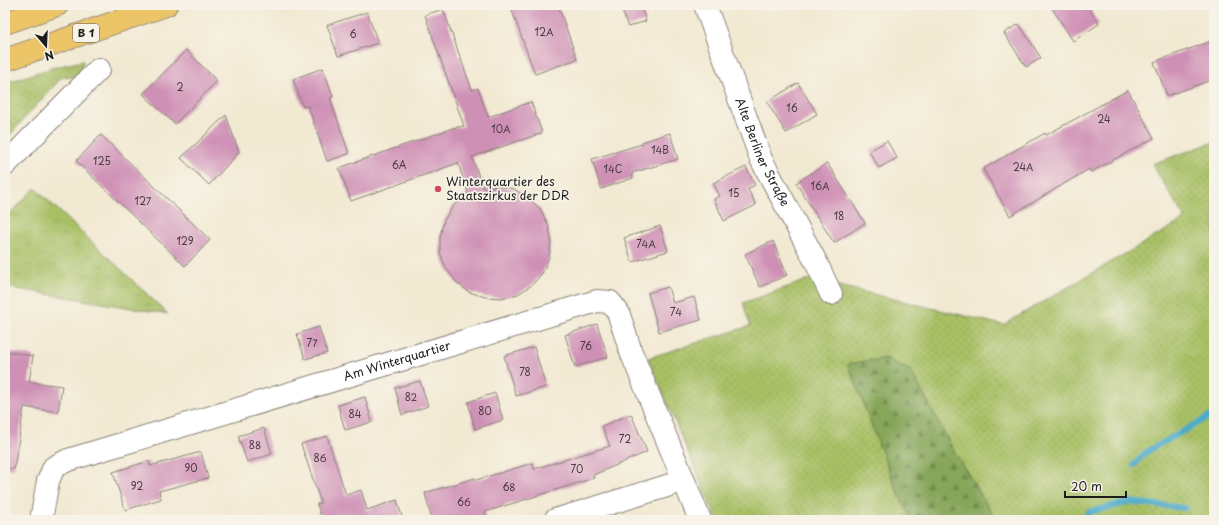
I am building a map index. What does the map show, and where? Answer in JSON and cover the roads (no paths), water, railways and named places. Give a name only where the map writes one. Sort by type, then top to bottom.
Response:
[{"type":"main road","points":[[5,23],[57,5]]},
{"type":"main road","name":"B 1","points":[[5,60],[166,5]]},
{"type":"street","name":"Alte Berliner Straße","points":[[705,5],[761,159],[816,262],[831,294]]},
{"type":"street","points":[[5,165],[99,69]]},
{"type":"street","name":"Am Winterquartier","points":[[41,520],[48,481],[54,467],[68,460],[598,301],[610,302],[618,312],[631,352],[700,520]]},
{"type":"street","points":[[555,520],[683,480]]},
{"type":"waterway","points":[[1134,465],[1146,452],[1214,414]]},
{"type":"waterway","points":[[1084,520],[1089,512],[1130,502],[1185,508]]},
{"type":"place","name":"Winterquartier des Staatszirkus der DDR","points":[[438,189]]}]
